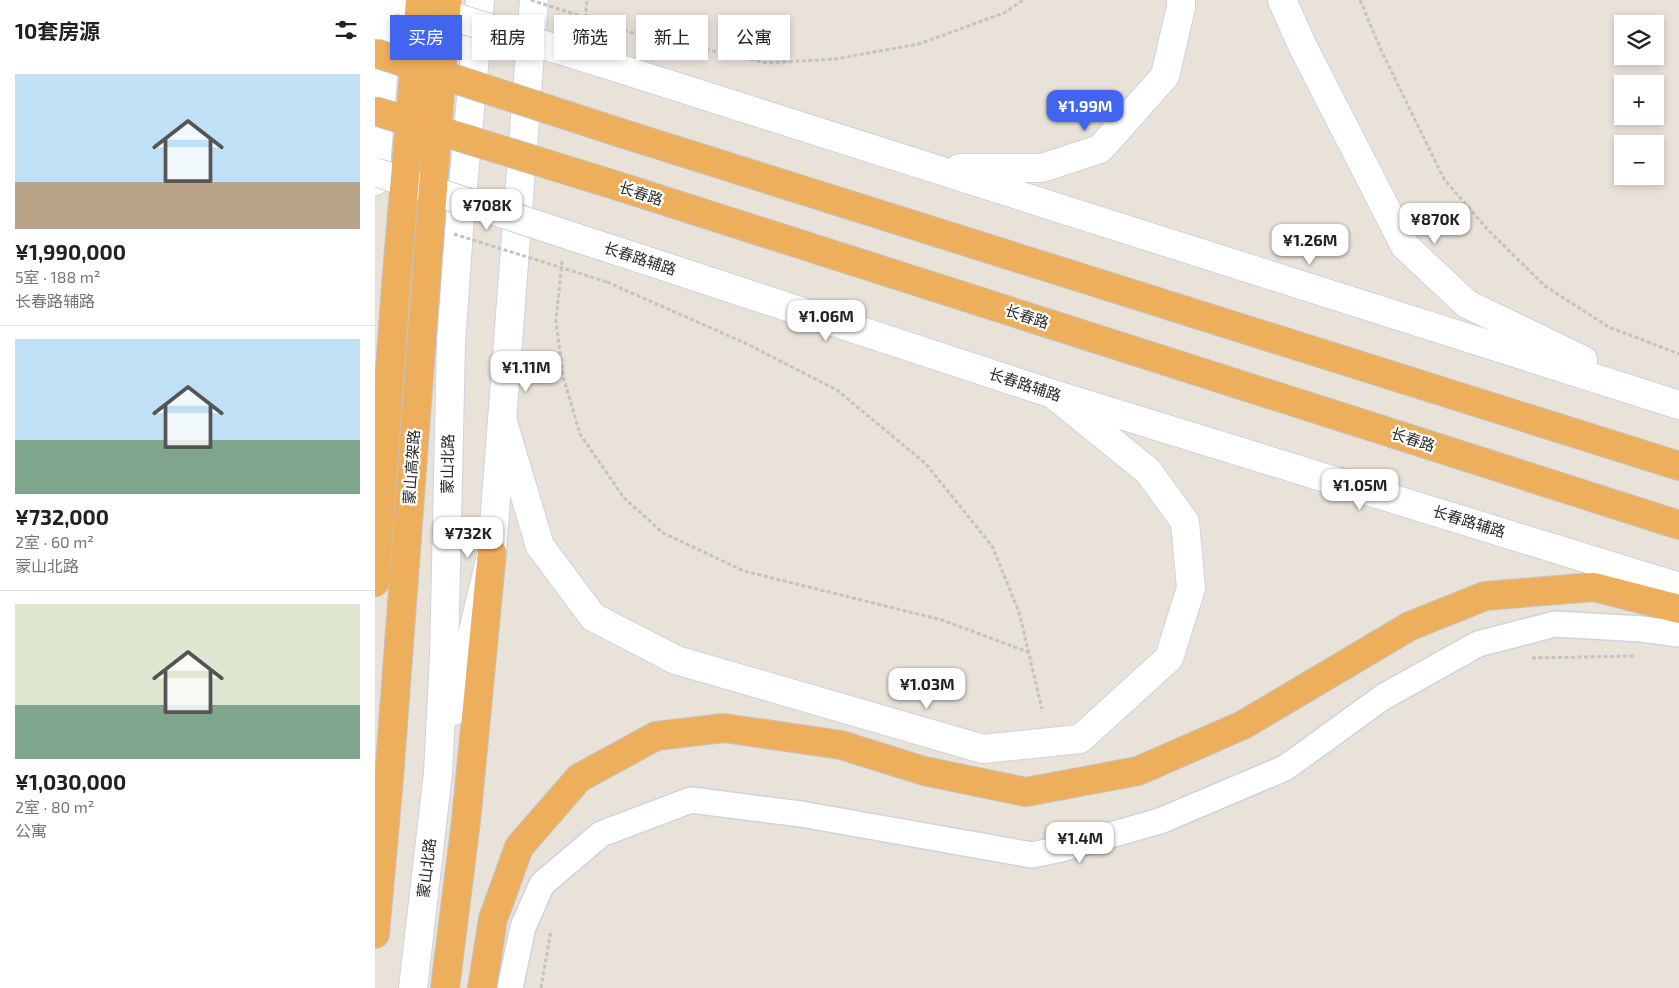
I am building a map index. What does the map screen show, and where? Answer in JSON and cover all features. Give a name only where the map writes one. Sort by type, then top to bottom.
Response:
[{"type":"highway","name":"蒙山高架路","points":[[375,583],[396,285],[420,0]]},
{"type":"highway","name":"蒙山高架路","points":[[375,934],[389,778],[447,0]]},
{"type":"highway","points":[[375,53],[624,134],[1679,466]]},
{"type":"highway","name":"长春路","points":[[375,111],[618,186],[1679,524]]},
{"type":"highway","points":[[445,988],[467,821],[492,552]]},
{"type":"highway","points":[[482,988],[493,919],[519,847],[579,778],[656,736],[724,728],[841,745],[923,771],[1026,792],[1147,768],[1243,726],[1410,626],[1485,596],[1594,587],[1679,608]]},
{"type":"main road","points":[[375,181],[389,0]]},
{"type":"main road","points":[[400,0],[1677,404]]},
{"type":"main road","name":"蒙山北路","points":[[413,988],[438,773],[444,657],[451,343],[459,230],[480,0]]},
{"type":"main road","points":[[438,773],[492,552],[533,0]]},
{"type":"main road","points":[[933,168],[1042,168],[1100,149],[1165,76],[1181,0]]},
{"type":"main road","points":[[1282,0],[1303,47],[1405,246],[1467,304],[1677,404]]},
{"type":"main road","name":"长春路辅路","points":[[375,172],[1053,394],[1679,587]]},
{"type":"main road","points":[[503,419],[541,546],[593,617],[676,660],[983,749],[1080,739],[1169,658],[1191,588],[1185,522],[1148,471],[1053,394]]},
{"type":"street","points":[[511,988],[523,927],[542,884],[601,834],[691,800],[801,814],[1032,855],[1160,822],[1285,768],[1383,697],[1478,644],[1555,624],[1642,628],[1679,634]]},
{"type":"path","points":[[533,0],[636,34],[767,63],[835,59],[919,44],[1004,13],[1023,0]]},
{"type":"path","points":[[586,15],[587,0]]},
{"type":"path","points":[[1360,0],[1382,52],[1444,179],[1489,231],[1545,286],[1609,327],[1679,354]]},
{"type":"path","points":[[449,232],[607,282],[745,343],[837,390],[926,464],[992,546],[1019,612],[1042,708]]},
{"type":"path","points":[[563,253],[556,321],[563,376],[580,434],[624,498],[663,533],[744,571],[941,620],[1028,652]]}]
